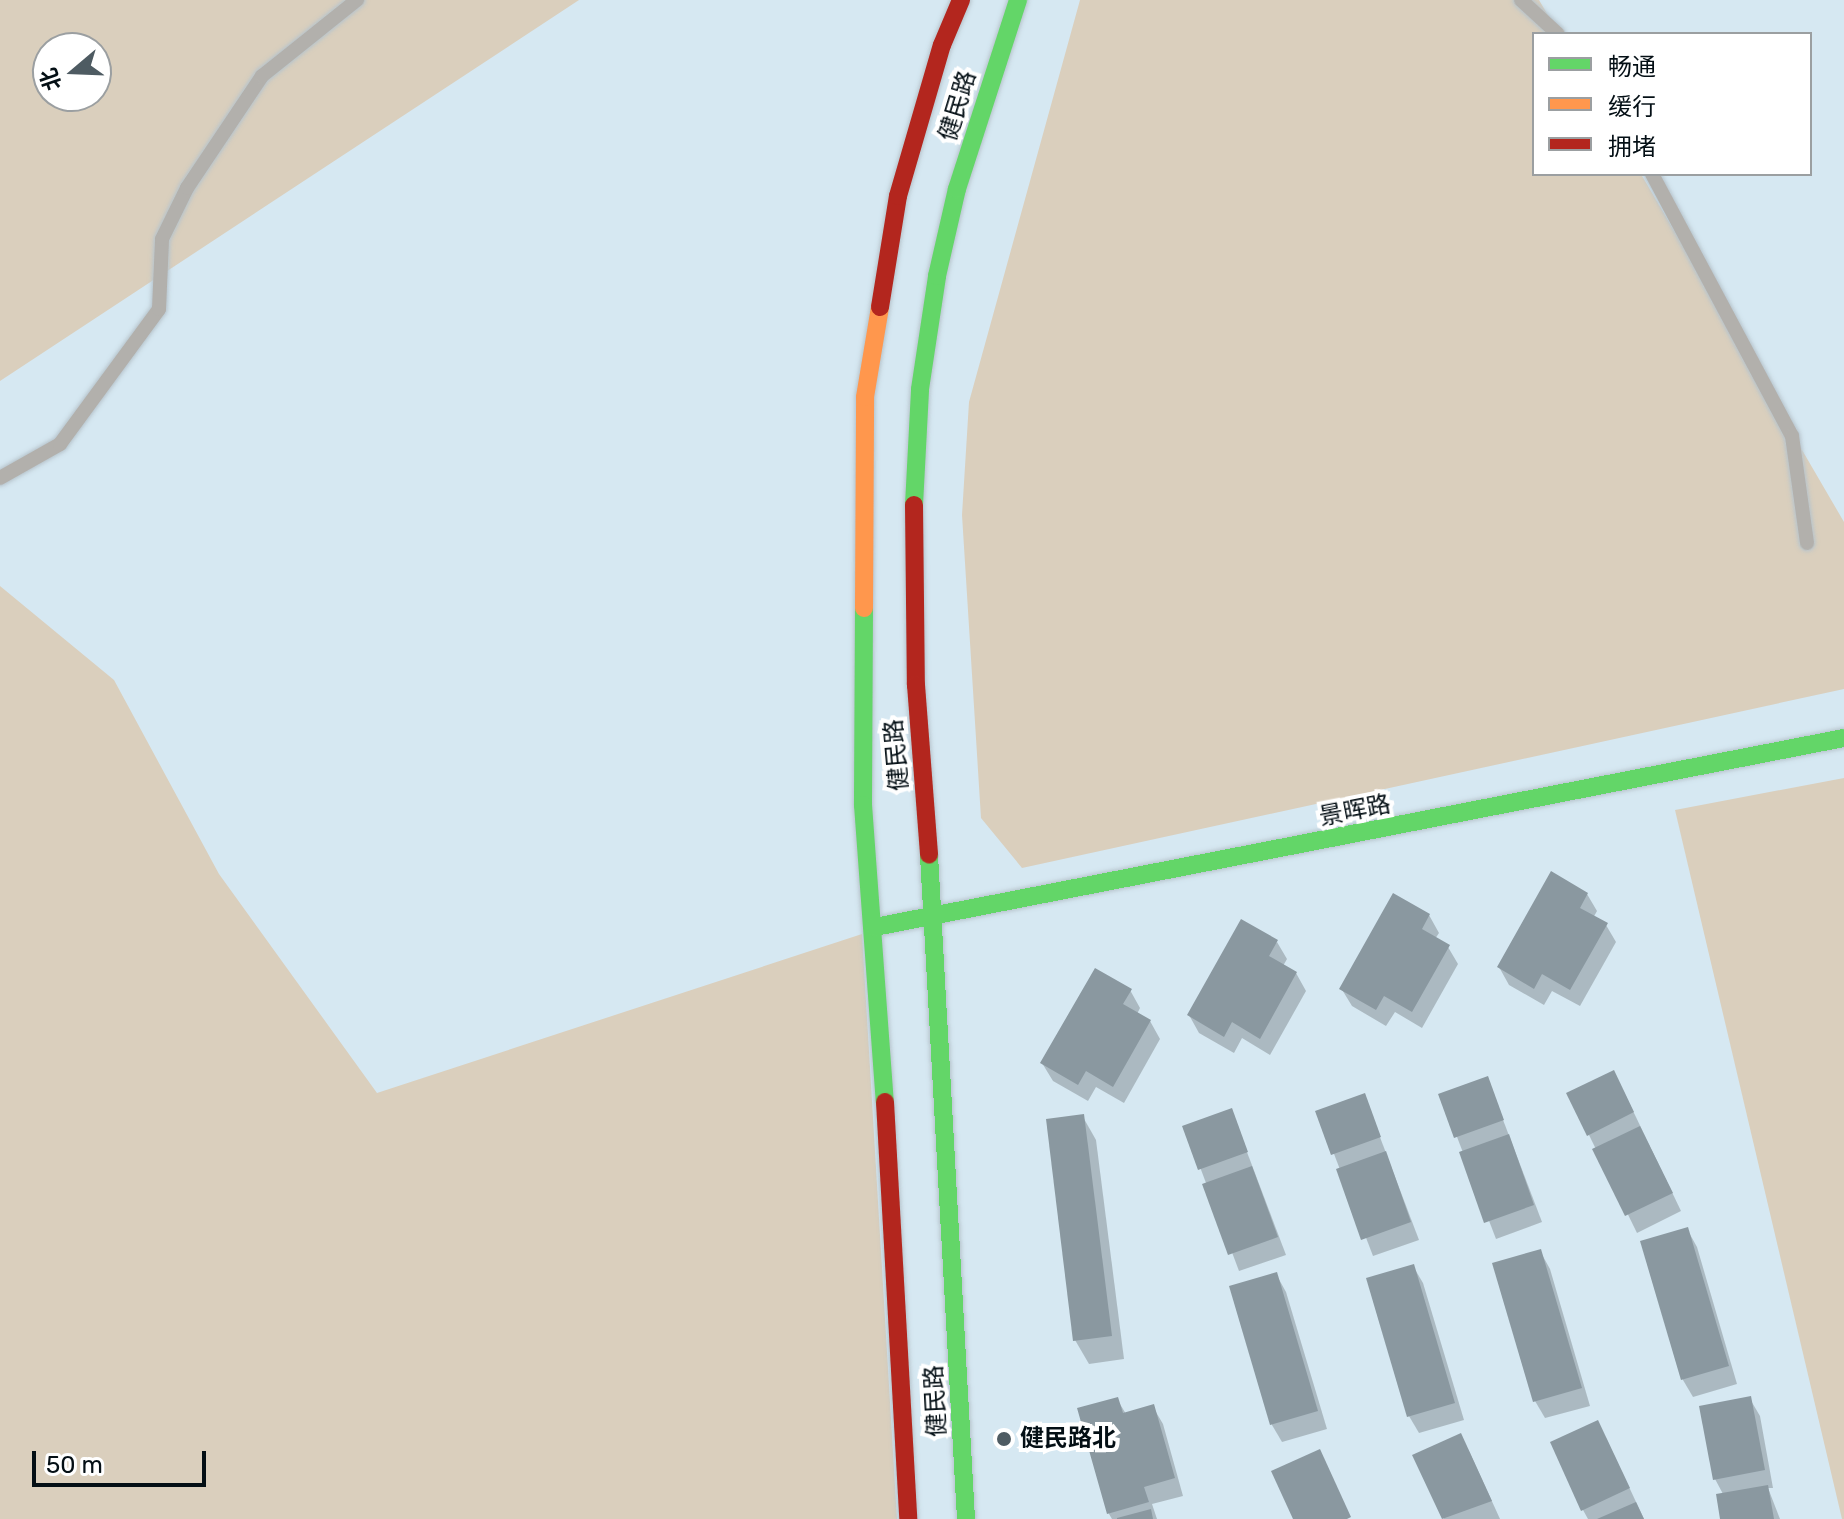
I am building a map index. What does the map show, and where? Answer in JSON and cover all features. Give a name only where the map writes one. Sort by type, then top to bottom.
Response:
[{"type":"main road","name":"健民路","points":[[908,1519],[875,927],[863,805],[865,397],[898,196],[942,45],[961,0]]},
{"type":"main road","name":"健民路","points":[[966,1519],[933,916],[916,685],[913,522],[920,389],[957,189],[1018,0]]},
{"type":"main road","name":"景晖路","points":[[875,927],[1844,738]]},
{"type":"lane","points":[[0,478],[60,444],[159,309],[162,239],[187,188],[262,76],[357,0]]},
{"type":"lane","points":[[1521,0],[1556,32]]},
{"type":"lane","points":[[1653,176],[1792,436],[1807,543]]},
{"type":"shaded area","points":[[0,0],[579,0],[0,381]]},
{"type":"shaded area","points":[[1080,0],[1539,0],[1558,32],[1532,32],[1532,176],[1642,176],[1844,522],[1844,689],[1022,868],[981,818],[962,515],[969,402]]},
{"type":"shaded area","points":[[0,586],[114,680],[219,874],[377,1093],[862,934],[897,1519],[0,1519]]},
{"type":"shaded area","points":[[1844,778],[1844,1519],[1842,1519],[1675,810]]},
{"type":"building","points":[[1551,871],[1588,893],[1580,908],[1608,923],[1570,990],[1542,974],[1534,989],[1497,967]]},
{"type":"building","points":[[1393,893],[1430,914],[1422,929],[1450,945],[1412,1012],[1384,996],[1376,1010],[1339,989]]},
{"type":"building","points":[[1241,919],[1278,940],[1269,956],[1297,972],[1260,1039],[1232,1022],[1224,1037],[1187,1015]]},
{"type":"building","points":[[1095,968],[1132,989],[1123,1004],[1151,1020],[1113,1087],[1086,1071],[1078,1085],[1040,1063]]},
{"type":"building","points":[[1614,1070],[1634,1112],[1587,1136],[1566,1093]]},
{"type":"building","points":[[1488,1076],[1504,1120],[1454,1138],[1438,1094]]},
{"type":"building","points":[[1365,1093],[1381,1137],[1331,1155],[1315,1111]]},
{"type":"building","points":[[1232,1108],[1248,1152],[1198,1170],[1182,1126]]},
{"type":"building","points":[[1084,1114],[1112,1336],[1073,1341],[1046,1119]]},
{"type":"building","points":[[1640,1126],[1673,1193],[1625,1216],[1592,1149]]},
{"type":"building","points":[[1509,1134],[1534,1205],[1484,1223],[1459,1152]]},
{"type":"building","points":[[1386,1151],[1411,1222],[1361,1240],[1336,1169]]},
{"type":"building","points":[[1252,1166],[1278,1237],[1228,1255],[1202,1184]]},
{"type":"building","points":[[1688,1227],[1729,1366],[1681,1380],[1640,1241]]},
{"type":"building","points":[[1541,1249],[1582,1388],[1533,1402],[1492,1263]]},
{"type":"building","points":[[1414,1264],[1455,1403],[1407,1417],[1366,1278]]},
{"type":"building","points":[[1277,1272],[1318,1411],[1270,1425],[1229,1286]]},
{"type":"building","points":[[1751,1396],[1765,1470],[1713,1480],[1699,1406]]},
{"type":"building","points":[[1118,1397],[1123,1413],[1154,1404],[1175,1478],[1144,1487],[1149,1502],[1107,1514],[1077,1408]]},
{"type":"building","points":[[1598,1420],[1630,1488],[1581,1511],[1550,1442]]},
{"type":"building","points":[[1461,1433],[1492,1501],[1442,1519],[1412,1455]]},
{"type":"building","points":[[1320,1449],[1351,1517],[1293,1519],[1271,1471]]},
{"type":"building","points":[[1768,1485],[1774,1519],[1720,1519],[1716,1494]]},
{"type":"building","points":[[1636,1502],[1644,1519],[1597,1519]]},
{"type":"building","points":[[1151,1509],[1153,1519],[1117,1519],[1117,1518]]},
{"type":"traffic: fast","points":[[914,505],[920,389],[937,276],[957,189],[1018,0]]},
{"type":"traffic: fast","points":[[864,608],[863,805],[885,1102]]},
{"type":"traffic: fast","points":[[875,927],[1844,738]]},
{"type":"traffic: fast","points":[[929,855],[966,1519]]},
{"type":"traffic: slow","points":[[864,608],[865,397],[880,307]]},
{"type":"traffic: jam","points":[[880,307],[898,196],[942,45],[961,0]]},
{"type":"traffic: jam","points":[[914,505],[916,685],[929,855]]},
{"type":"traffic: jam","points":[[885,1102],[908,1519]]},
{"type":"place","name":"健民路北","points":[[1004,1439]]}]
